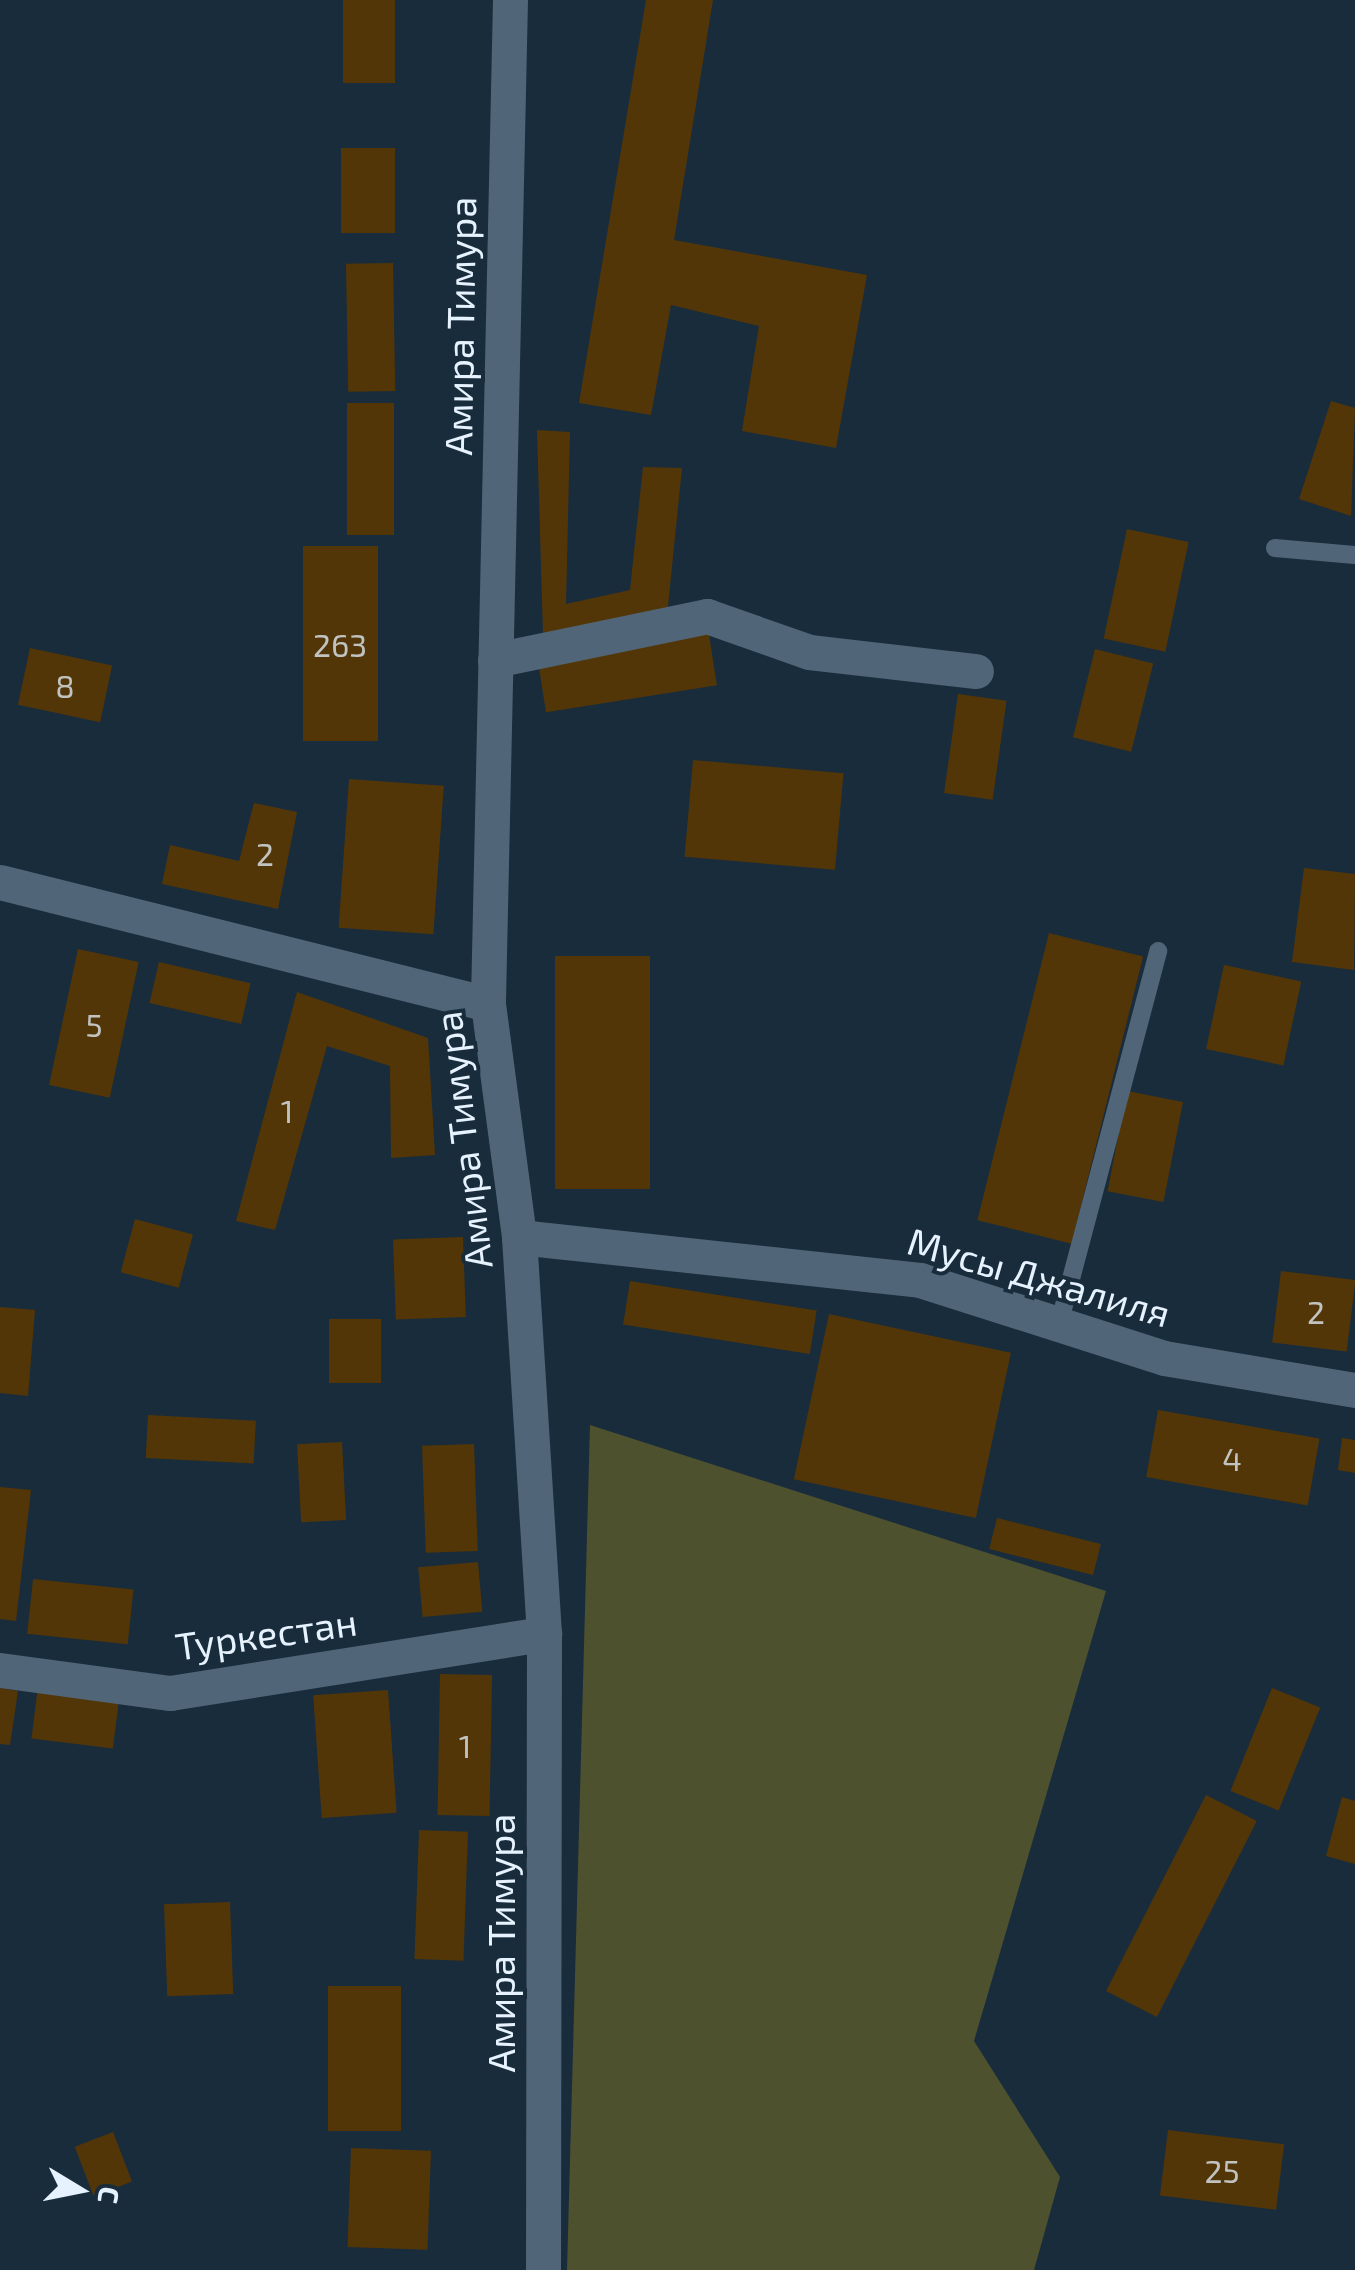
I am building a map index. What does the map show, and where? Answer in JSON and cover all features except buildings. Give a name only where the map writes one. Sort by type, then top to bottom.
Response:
[{"type":"street","name":"Амира Тимура","points":[[510,0],[488,1004],[519,1237],[544,1634],[542,2270]]},
{"type":"street","points":[[495,660],[707,616],[808,652],[976,671]]},
{"type":"street","points":[[0,882],[488,1004]]},
{"type":"street","name":"Мусы Джалиля","points":[[519,1237],[920,1280],[1164,1358],[1355,1390]]},
{"type":"street","name":"Туркестан","points":[[0,1670],[170,1693],[544,1634]]},
{"type":"lane","points":[[1276,548],[1355,554]]},
{"type":"lane","points":[[1059,1324],[1158,950]]},
{"type":"green space","points":[[590,1425],[1106,1591],[974,2041],[1060,2177],[1034,2270],[567,2270]]}]
